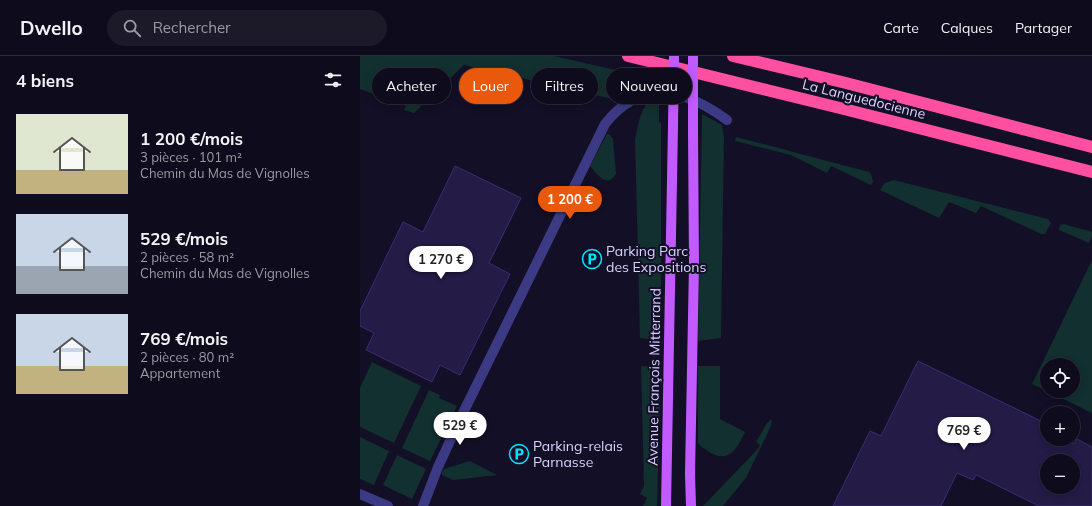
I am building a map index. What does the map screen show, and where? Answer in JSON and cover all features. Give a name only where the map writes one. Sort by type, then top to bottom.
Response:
[{"type":"highway","name":"La Languedocienne","points":[[628,56],[1092,172]]},
{"type":"highway","name":"La Languedocienne","points":[[733,56],[846,83],[1092,147]]},
{"type":"main road","name":"Avenue François Mitterrand","points":[[666,506],[674,56]]},
{"type":"main road","points":[[691,506],[690,474],[694,264],[693,56]]},
{"type":"street","points":[[423,506],[438,467],[465,410],[605,124],[614,112],[629,102],[649,93],[658,92],[682,96],[705,105],[727,120]]},
{"type":"street","points":[[360,494],[388,506]]},
{"type":"green space","points":[[360,56],[554,56],[606,68],[606,98],[598,96],[598,68],[531,68],[531,80],[523,79],[523,68],[477,68],[464,65],[459,68],[451,77],[451,68],[372,68],[372,93],[360,89]]},
{"type":"green space","points":[[401,104],[423,104],[414,113],[404,110],[406,106]]},
{"type":"green space","points":[[646,104],[659,104],[659,122],[661,123],[661,341],[640,338],[635,139],[638,123]]},
{"type":"green space","points":[[702,114],[722,125],[724,138],[721,338],[698,341]]},
{"type":"green space","points":[[607,134],[609,134],[613,139],[616,174],[609,180],[602,179],[590,166]]},
{"type":"green space","points":[[736,137],[869,172],[873,182],[871,185],[831,166],[827,173],[791,155],[735,141]]},
{"type":"green space","points":[[894,180],[1048,219],[1051,223],[1045,234],[1041,234],[981,206],[976,213],[949,202],[939,218],[880,190],[885,183]]},
{"type":"green space","points":[[1064,224],[1092,232],[1089,243],[1059,230],[1060,225]]},
{"type":"green space","points":[[1092,260],[1092,413],[1061,398],[1080,398],[1080,358],[1045,358]]},
{"type":"green space","points":[[372,362],[421,386],[394,443],[360,427],[360,388]]},
{"type":"green space","points":[[641,366],[661,367],[657,506],[643,506],[647,498],[640,494],[644,486]]},
{"type":"green space","points":[[698,366],[720,366],[720,419],[745,432],[739,444],[726,456],[715,455],[698,443]]},
{"type":"green space","points":[[1040,367],[1040,388],[1032,384]]},
{"type":"green space","points":[[429,390],[440,395],[439,398],[457,406],[430,461],[402,448]]},
{"type":"green space","points":[[772,419],[771,426],[746,478],[723,506],[703,506],[754,453],[760,445],[756,442],[767,423]]},
{"type":"green space","points":[[360,437],[389,451],[374,485],[360,479]]},
{"type":"green space","points":[[397,455],[426,469],[412,499],[383,485]]},
{"type":"green space","points":[[470,461],[497,475],[453,480],[442,475],[444,469]]},
{"type":"building","points":[[455,166],[521,198],[489,263],[510,274],[460,375],[440,365],[432,382],[366,350],[374,333],[360,326],[360,311],[403,222],[423,232]]},
{"type":"building","points":[[918,361],[1040,421],[1040,446],[1080,446],[1080,441],[1092,447],[1092,506],[1039,506],[976,475],[973,480],[957,473],[941,506],[833,506],[870,431],[881,436]]},
{"type":"place","name":"Parking Parc des Expositions","points":[[592,259]]},
{"type":"place","name":"Parking-relais Parnasse","points":[[519,454]]}]
